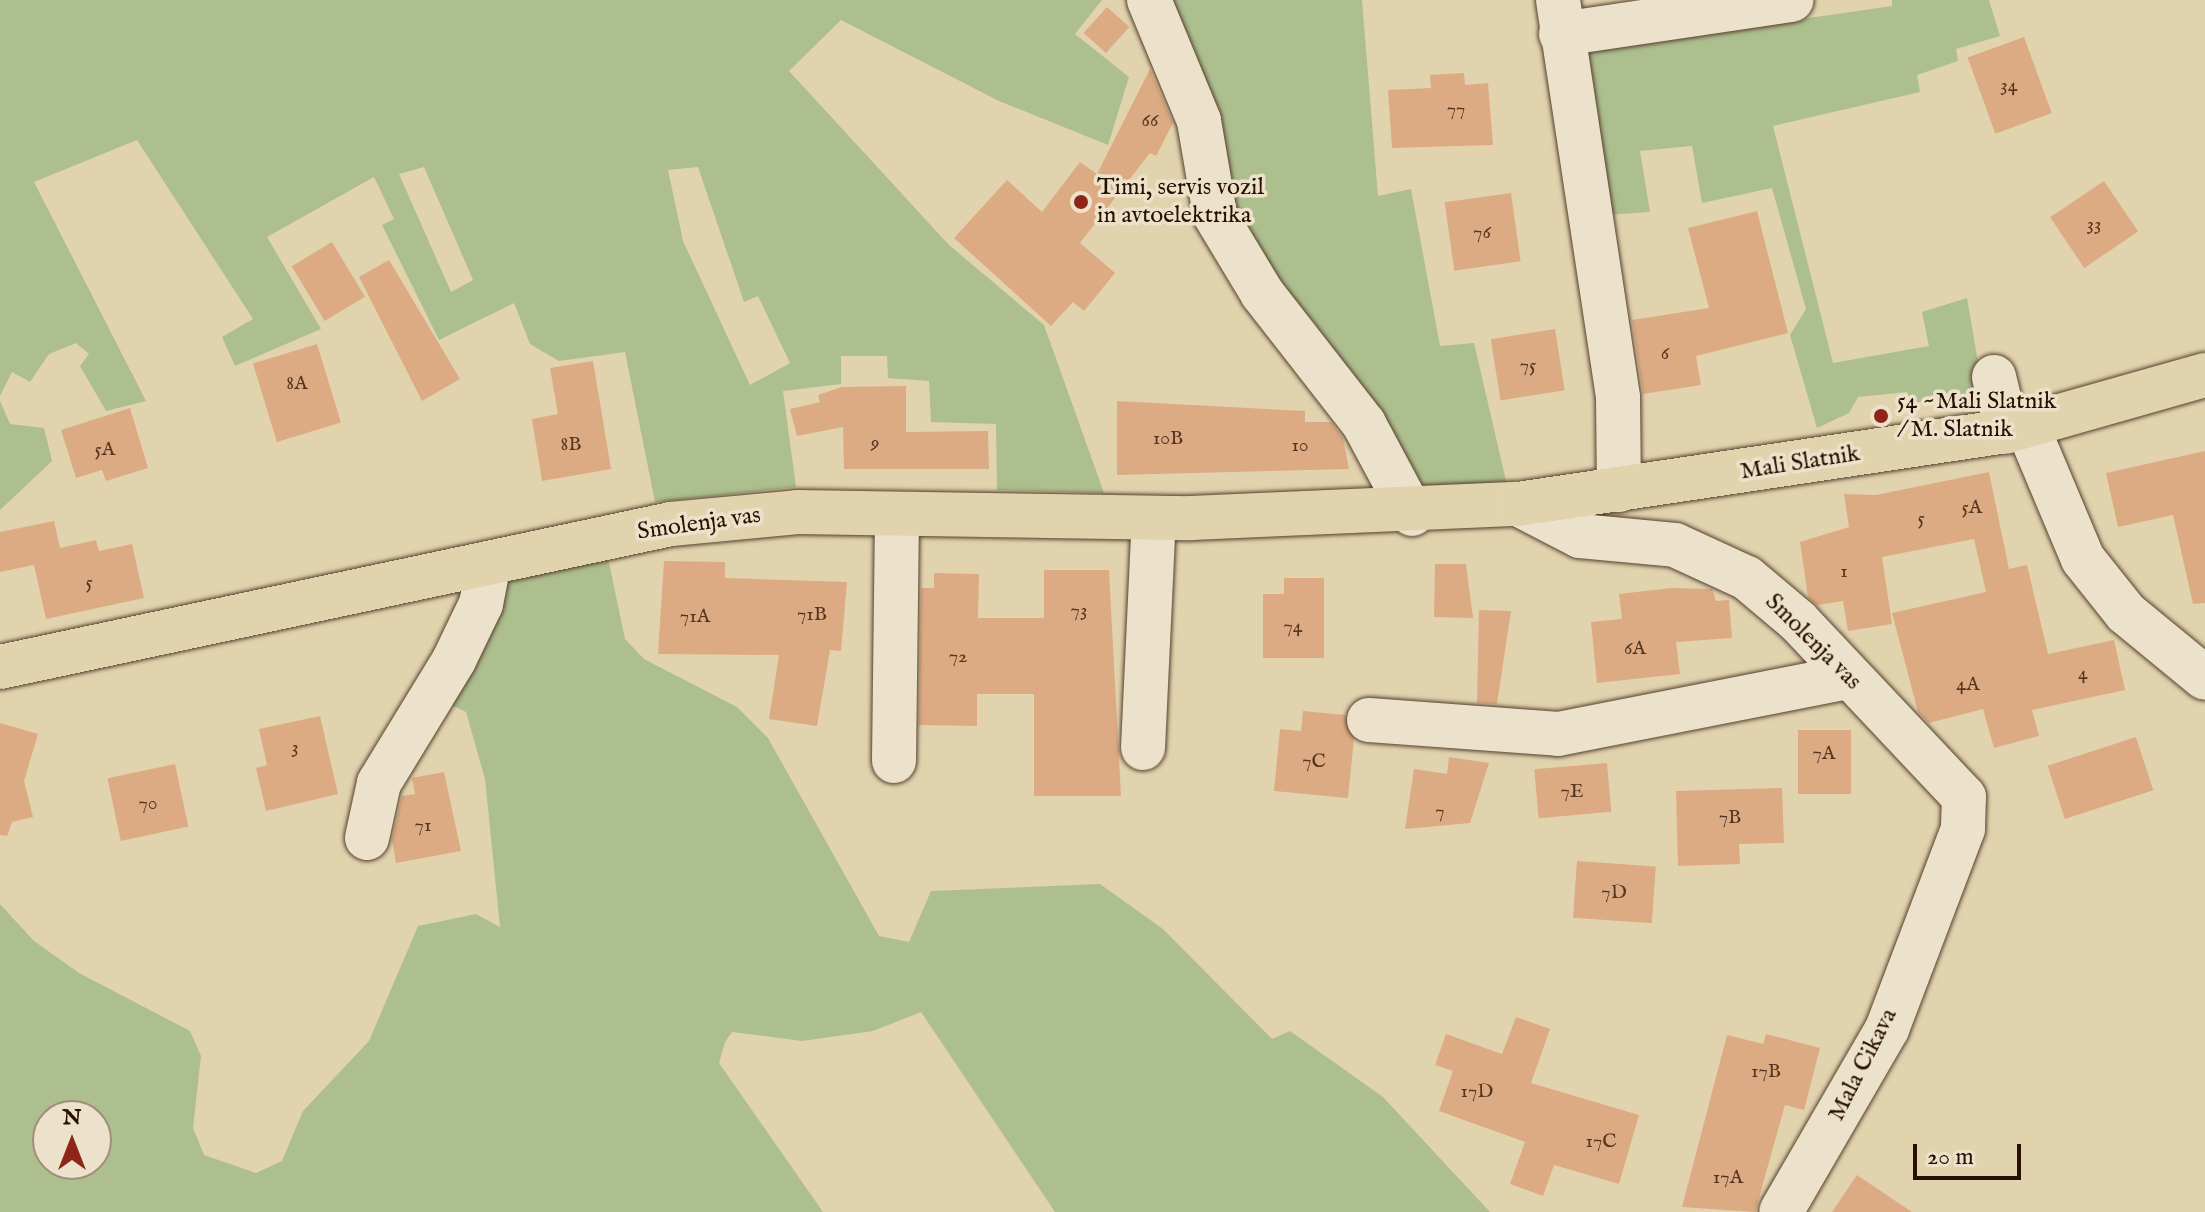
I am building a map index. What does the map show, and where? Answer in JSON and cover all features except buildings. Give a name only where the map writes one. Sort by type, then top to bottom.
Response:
[{"type":"main road","name":"Mali Slatnik","points":[[1619,490],[2017,429],[2205,375]]},
{"type":"main road","name":"Smolenja vas","points":[[0,667],[717,518],[897,515],[1154,518],[1412,514],[1619,490]]},
{"type":"street","points":[[1149,0],[1199,121],[1215,215],[1262,293],[1364,424],[1412,514]]},
{"type":"street","points":[[1619,490],[1618,398],[1560,17],[1792,0]]},
{"type":"street","points":[[1994,377],[2083,559],[2126,613],[2205,678]]},
{"type":"street","name":"Smolenja vas","points":[[1518,504],[1580,536],[1710,555],[1798,621],[1964,797],[1963,829],[1927,909]]},
{"type":"street","points":[[894,761],[897,515]]},
{"type":"street","points":[[1143,748],[1154,518]]},
{"type":"street","points":[[367,838],[379,783],[454,660],[481,604],[489,563]]},
{"type":"street","points":[[1369,720],[1558,734],[1848,677]]},
{"type":"street","name":"Mala Cikava","points":[[1781,1212],[1887,1029],[1927,909]]},
{"type":"green space","points":[[0,0],[1102,0],[1075,34],[1129,77],[1108,145],[999,101],[841,20],[789,71],[949,245],[1044,325],[1104,493],[997,490],[996,424],[931,422],[929,381],[888,378],[887,356],[841,356],[841,384],[783,391],[796,487],[655,502],[625,352],[559,361],[530,344],[514,303],[439,340],[382,225],[394,219],[374,177],[267,237],[321,329],[235,366],[222,337],[253,319],[137,140],[34,182],[146,401],[106,411],[80,366],[89,354],[76,343],[49,354],[30,382],[12,372],[0,396]],"holes":[[[424,167],[473,280],[451,292],[399,174]],[[698,167],[744,302],[758,296],[790,363],[750,385],[683,241],[668,170]]]},
{"type":"green space","points":[[1160,0],[1362,0],[1378,196],[1411,189],[1440,346],[1474,343],[1507,485],[1424,489],[1398,457],[1229,210]]},
{"type":"green space","points":[[1892,0],[1989,0],[2000,36],[1956,49],[1958,61],[1917,75],[1920,92],[1773,126],[1833,363],[1929,346],[1922,312],[1967,298],[1985,402],[1911,402],[1907,392],[1858,397],[1849,413],[1817,428],[1790,335],[1806,309],[1772,188],[1702,203],[1692,146],[1640,151],[1650,212],[1606,215],[1575,52],[1892,6]]},
{"type":"green space","points":[[0,401],[10,424],[44,428],[52,461],[0,510]]},
{"type":"green space","points":[[608,558],[625,639],[644,659],[737,707],[768,738],[879,936],[909,942],[931,891],[1100,884],[1163,929],[1272,1039],[1290,1031],[1383,1097],[1490,1212],[1055,1212],[921,1012],[873,1031],[802,1041],[732,1032],[725,1042],[719,1063],[823,1212],[0,1212],[0,904],[34,941],[79,973],[190,1031],[201,1056],[193,1128],[204,1155],[256,1173],[282,1161],[303,1111],[369,1041],[418,926],[476,914],[500,927],[485,779],[466,712],[443,701],[497,579]]},
{"type":"place","name":"Timi, servis vozil in avtoelektrika","points":[[1081,202]]},
{"type":"place","name":"54 ~Mali Slatnik / M. Slatnik","points":[[1881,416]]}]
